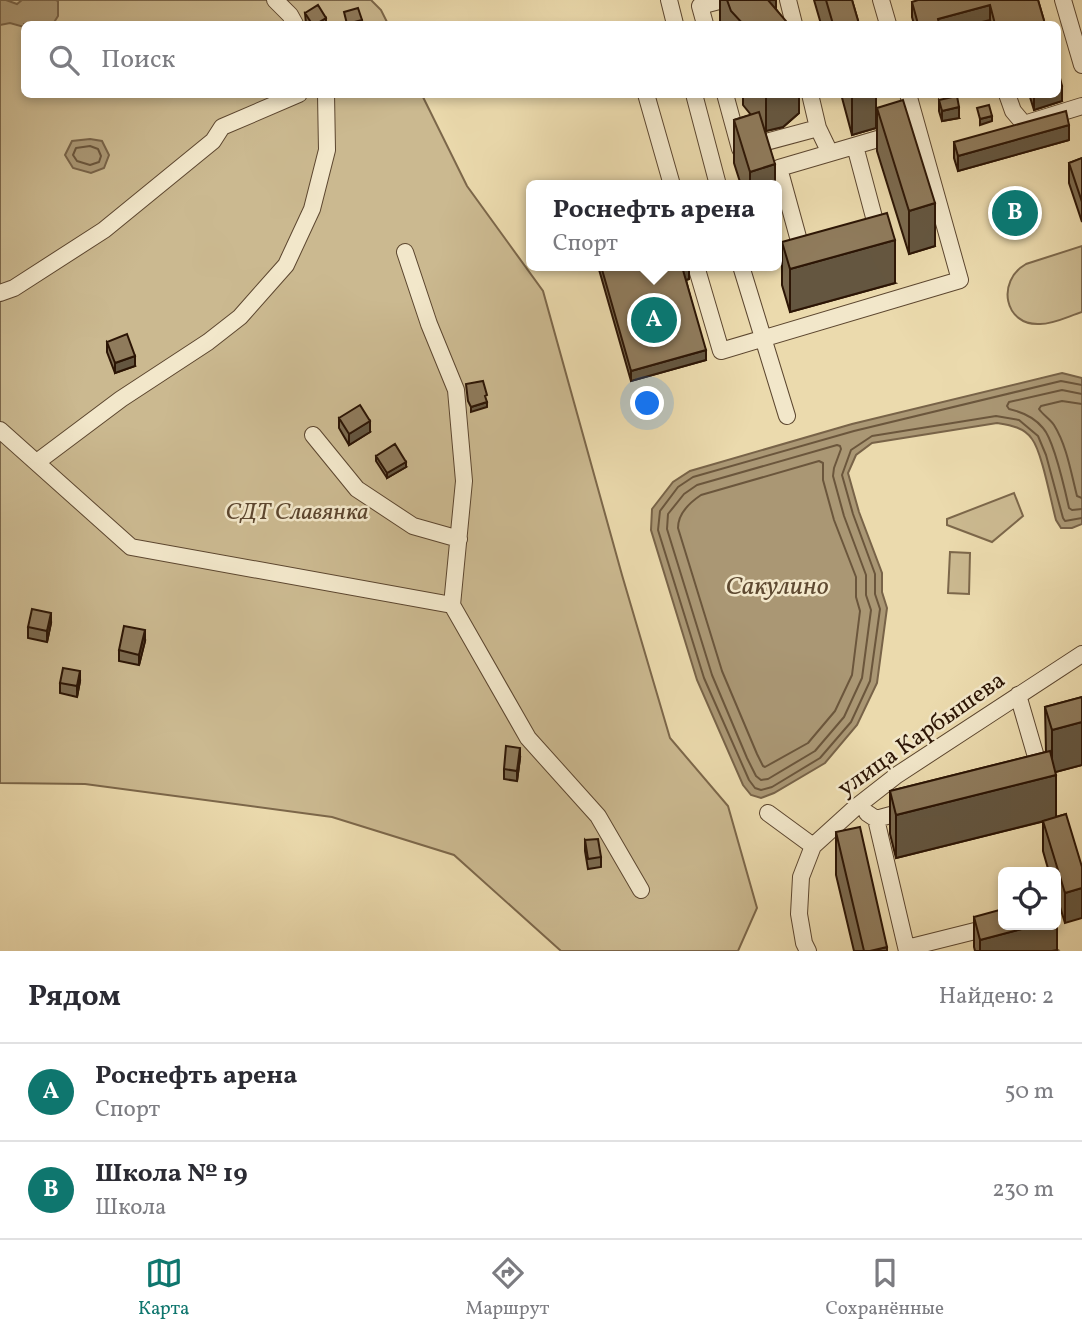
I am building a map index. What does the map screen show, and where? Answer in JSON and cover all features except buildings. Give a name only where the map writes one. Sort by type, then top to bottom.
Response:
[{"type":"street","points":[[275,0],[293,21]]},
{"type":"street","points":[[668,0],[674,21]]},
{"type":"street","points":[[704,21],[700,6],[723,0]]},
{"type":"street","points":[[788,0],[793,21]]},
{"type":"street","points":[[881,0],[887,21]]},
{"type":"street","points":[[1063,0],[1082,65]]},
{"type":"street","points":[[0,293],[14,288],[104,230],[213,141],[222,127],[290,98]]},
{"type":"street","points":[[37,463],[121,399],[240,317],[286,265],[312,209],[327,150],[326,98]]},
{"type":"street","points":[[647,98],[671,180]]},
{"type":"street","points":[[695,98],[717,180]]},
{"type":"street","points":[[725,98],[740,149]]},
{"type":"street","points":[[811,98],[818,128],[830,153]]},
{"type":"street","points":[[697,271],[721,351],[960,280],[909,98]]},
{"type":"street","points":[[1008,98],[1013,111],[1024,124],[1082,106]]},
{"type":"street","points":[[780,180],[779,168],[918,127]]},
{"type":"street","points":[[710,157],[818,128]]},
{"type":"street","points":[[855,146],[881,240],[868,244]]},
{"type":"street","points":[[782,196],[784,214],[805,261],[817,258]]},
{"type":"street","points":[[405,252],[429,324],[456,390],[464,481],[452,605],[528,738],[598,816],[641,890]]},
{"type":"street","points":[[742,271],[787,416]]},
{"type":"street","points":[[0,430],[131,547],[452,605]]},
{"type":"street","points":[[313,435],[357,489],[413,526],[458,539]]},
{"type":"street","name":"улица Карбышева","points":[[808,951],[804,943],[799,901],[801,877],[813,846],[897,775],[1082,654]]},
{"type":"street","points":[[1018,695],[1036,732],[1042,777],[1030,780]]},
{"type":"street","points":[[856,807],[876,818],[927,806]]},
{"type":"street","points":[[768,813],[813,846]]},
{"type":"street","points":[[876,818],[907,949],[998,925]]},
{"type":"green space","name":"СДТ Славянка","points":[[0,0],[371,0],[381,10],[386,21],[21,21],[21,98],[423,98],[467,186],[543,291],[670,738],[728,806],[757,908],[738,951],[561,951],[454,855],[332,817],[85,784],[0,783]]},
{"type":"green space","points":[[1082,246],[1082,312],[1045,324],[1028,323],[1018,318],[1008,301],[1010,281],[1017,272],[1026,264]]},
{"type":"green space","points":[[1014,493],[1023,516],[992,542],[947,525],[947,519]]},
{"type":"green space","points":[[950,552],[970,553],[969,594],[948,593]]},
{"type":"water","points":[[0,0],[17,4],[22,0],[58,1],[58,16],[55,21],[21,21],[21,26],[10,23],[0,25]]},
{"type":"water","points":[[72,141],[102,141],[109,155],[104,168],[91,173],[73,168],[65,155]]},
{"type":"water","name":"Сакулино","points":[[1062,373],[1082,378],[1082,524],[1072,528],[1061,528],[1056,520],[1036,445],[1029,435],[1016,427],[997,423],[872,443],[856,455],[848,473],[859,512],[882,573],[882,592],[887,608],[877,683],[857,725],[825,763],[774,793],[761,798],[751,795],[743,785],[697,680],[651,530],[652,509],[673,482],[690,471],[852,424]]},
{"type":"place","name":"Школа № 19","points":[[1015,213]]},
{"type":"place","name":"Роснефть арена","points":[[654,320]]}]
